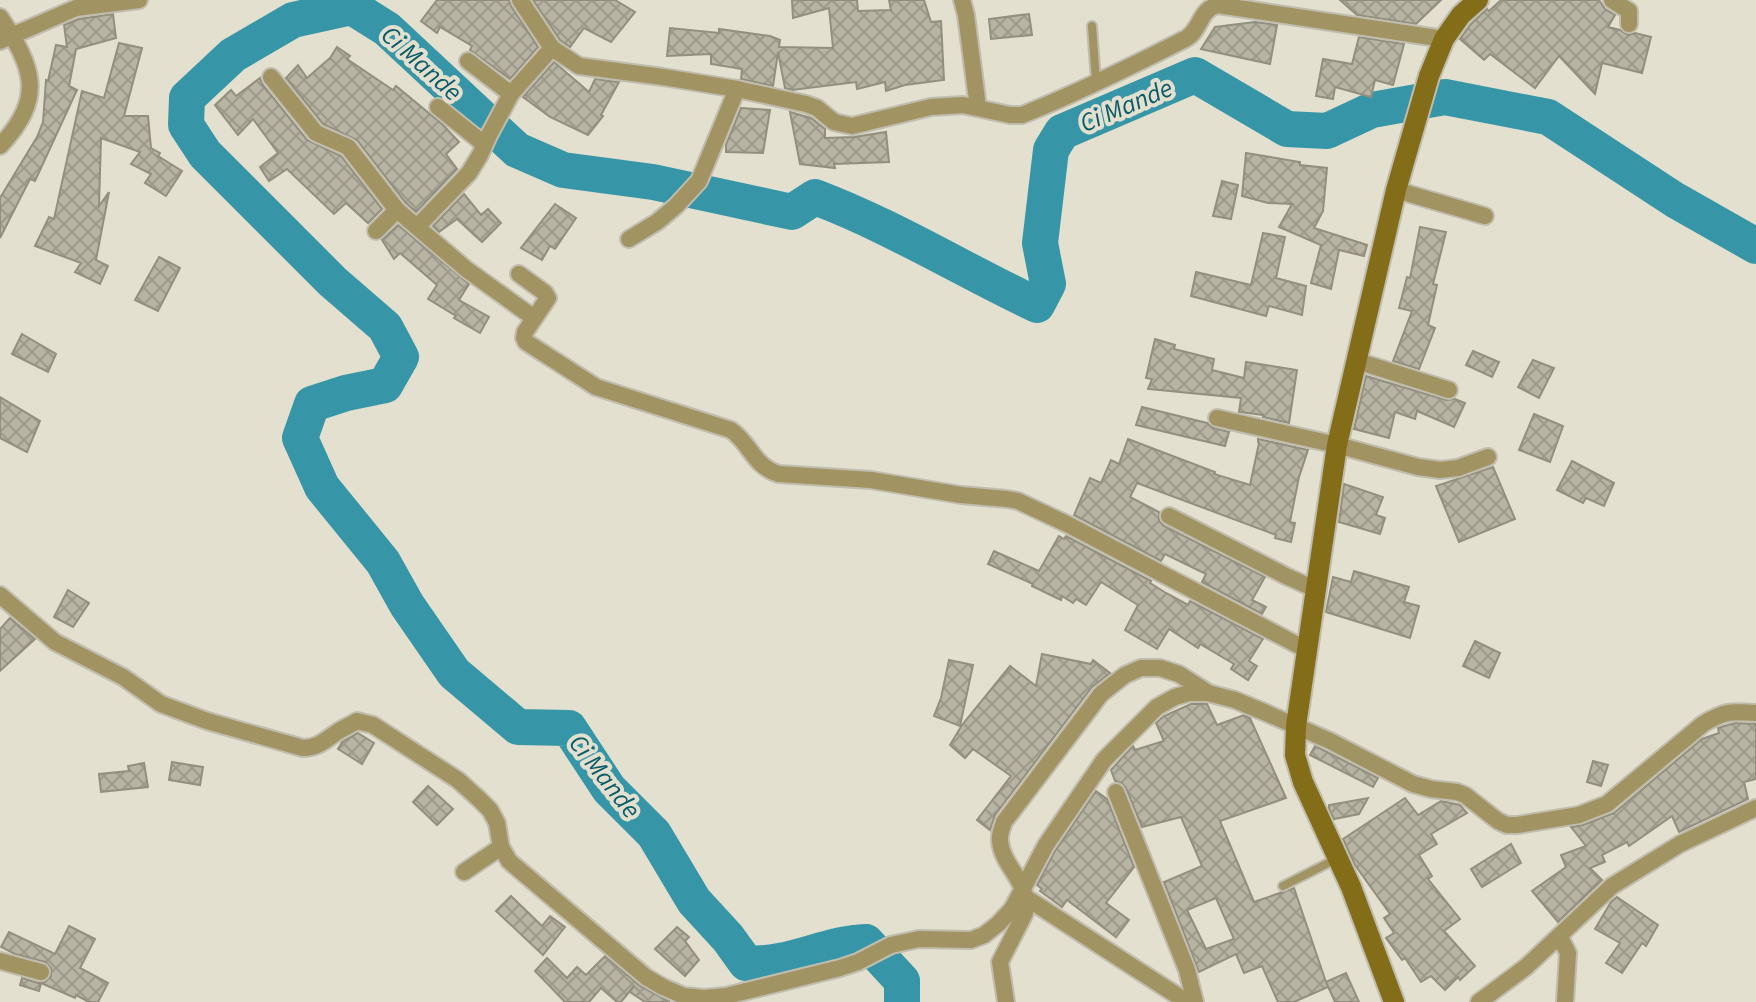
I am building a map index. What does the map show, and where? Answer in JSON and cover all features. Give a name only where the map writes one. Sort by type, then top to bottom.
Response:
[{"type":"main road","points":[[1394,1002],[1351,887],[1303,782],[1295,755],[1296,726],[1337,445],[1396,190],[1429,76],[1444,39],[1461,15],[1478,0]]},
{"type":"street","points":[[6,38],[76,8],[139,0]]},
{"type":"street","points":[[520,0],[552,48],[579,66],[737,89],[806,104],[817,108],[834,122],[852,126],[931,107],[963,105],[1022,115],[1190,37],[1211,7],[1226,5],[1444,39]]},
{"type":"street","points":[[962,0],[978,107]]},
{"type":"street","points":[[1612,0],[1629,11],[1629,24]]},
{"type":"street","points":[[0,17],[6,38],[29,70],[30,86],[21,119],[0,146]]},
{"type":"street","points":[[417,227],[469,173],[507,101],[552,48]]},
{"type":"street","points":[[468,61],[507,101]]},
{"type":"street","points":[[271,77],[316,133],[348,147],[397,210],[466,269],[534,318]]},
{"type":"street","points":[[629,239],[657,222],[699,181],[737,89]]},
{"type":"street","points":[[438,107],[486,140]]},
{"type":"street","points":[[1396,190],[1485,216]]},
{"type":"street","points":[[376,231],[397,210]]},
{"type":"street","points":[[519,274],[548,298],[525,332],[526,342],[596,387],[731,430],[769,471],[871,480],[1018,501],[1307,650]]},
{"type":"street","points":[[1357,361],[1449,390]]},
{"type":"street","points":[[1217,418],[1418,467],[1440,470],[1458,468],[1488,457]]},
{"type":"street","points":[[1169,516],[1317,590]]},
{"type":"street","points":[[0,595],[55,642],[123,677],[161,704],[207,721],[303,748],[325,742],[357,721],[373,725],[458,780],[479,799],[497,823],[501,847],[509,861],[646,977],[684,996],[704,998],[723,999],[840,968],[891,945],[919,939],[977,938],[998,924],[1012,909],[1024,892],[1046,845],[1104,760],[1157,707],[1189,693],[1208,693],[1235,700],[1296,726],[1413,784],[1465,795],[1498,821],[1517,825],[1579,815],[1607,804],[1703,724],[1729,712],[1756,713]]},
{"type":"street","points":[[1006,1002],[1000,962],[1025,913],[1024,892],[1000,842],[1004,822],[1101,694],[1125,675],[1141,668],[1160,668],[1179,674],[1208,693]]},
{"type":"street","points":[[1116,792],[1187,970],[1195,1002]]},
{"type":"street","points":[[1479,1002],[1526,967],[1612,886],[1680,844],[1756,808]]},
{"type":"street","points":[[464,872],[501,847]]},
{"type":"street","points":[[1024,892],[1187,1002]]},
{"type":"street","points":[[1560,937],[1568,953],[1565,1002]]},
{"type":"street","points":[[0,961],[41,972]]},
{"type":"lane","points":[[1092,26],[1096,81]]},
{"type":"lane","points":[[1283,886],[1337,858]]},
{"type":"building","points":[[437,0],[509,0],[538,47],[510,79],[470,50],[472,46],[440,27],[437,33],[421,21]]},
{"type":"building","points":[[533,0],[615,0],[635,12],[611,42],[584,28],[570,47],[560,40]]},
{"type":"building","points":[[792,0],[857,0],[858,11],[891,10],[889,0],[924,0],[931,22],[941,21],[944,80],[886,91],[885,82],[857,89],[856,82],[792,90],[785,88],[778,52],[773,86],[741,79],[742,69],[711,64],[711,54],[667,56],[670,28],[719,33],[719,29],[770,36],[780,40],[779,47],[833,48],[829,8],[793,18]]},
{"type":"building","points":[[1340,0],[1441,0],[1416,24],[1357,15]]},
{"type":"building","points":[[1501,0],[1599,0],[1605,9],[1615,15],[1608,27],[1628,35],[1635,33],[1651,37],[1642,73],[1602,63],[1595,94],[1559,56],[1535,88],[1490,54],[1484,60],[1460,39],[1471,24]]},
{"type":"building","points":[[113,14],[116,38],[76,49],[69,86],[77,90],[35,181],[30,179],[0,238],[0,198],[43,122],[46,80],[56,45],[67,47],[64,25],[79,19]]},
{"type":"building","points":[[1029,14],[1032,35],[991,39],[989,19]]},
{"type":"building","points":[[1255,22],[1277,25],[1270,64],[1201,49],[1215,27]]},
{"type":"building","points":[[1359,37],[1404,44],[1393,85],[1375,80],[1371,97],[1335,87],[1333,99],[1316,96],[1323,59],[1352,64]]},
{"type":"building","points":[[119,43],[142,48],[124,116],[148,116],[151,148],[182,171],[166,196],[145,183],[151,174],[131,164],[140,152],[101,138],[99,206],[109,192],[96,260],[108,266],[100,284],[75,272],[81,263],[35,246],[49,217],[54,219],[82,91],[104,98]]},
{"type":"building","points":[[337,47],[350,56],[347,59],[393,90],[396,86],[459,142],[446,154],[457,169],[416,212],[357,140],[323,124],[286,78],[298,65],[307,78],[330,58]]},
{"type":"building","points":[[554,62],[589,92],[595,79],[619,82],[603,116],[588,135],[550,117],[523,97]]},
{"type":"building","points":[[260,78],[307,140],[341,156],[382,209],[368,223],[346,203],[334,214],[287,169],[269,181],[260,167],[278,153],[253,119],[238,135],[215,105],[231,90],[236,96]]},
{"type":"building","points":[[741,108],[770,110],[763,153],[726,152]]},
{"type":"building","points":[[790,112],[811,118],[825,129],[825,138],[886,132],[889,162],[834,164],[835,168],[800,164]]},
{"type":"building","points":[[1246,153],[1327,168],[1323,211],[1314,228],[1367,245],[1364,256],[1339,250],[1331,289],[1311,283],[1321,245],[1279,227],[1292,204],[1268,203],[1242,196]]},
{"type":"building","points":[[1222,181],[1238,185],[1231,219],[1213,216]]},
{"type":"building","points":[[464,194],[481,215],[488,209],[501,223],[482,242],[457,219],[439,232],[433,226]]},
{"type":"building","points":[[555,204],[576,218],[555,249],[550,246],[542,260],[521,248]]},
{"type":"building","points":[[398,225],[469,284],[459,300],[489,317],[480,333],[428,299],[437,285],[400,253],[394,259],[382,240]]},
{"type":"building","points":[[1420,227],[1446,232],[1433,284],[1437,285],[1428,325],[1435,328],[1419,369],[1393,361],[1412,311],[1399,308],[1407,277],[1410,278]]},
{"type":"building","points":[[1263,233],[1285,237],[1276,278],[1306,286],[1302,315],[1269,306],[1266,316],[1191,296],[1196,272],[1251,285]]},
{"type":"building","points":[[159,257],[180,268],[158,311],[135,300]]},
{"type":"building","points":[[22,334],[56,354],[48,372],[12,354]]},
{"type":"building","points":[[1155,339],[1175,345],[1174,349],[1214,359],[1212,370],[1244,378],[1246,362],[1297,370],[1289,423],[1239,412],[1241,398],[1148,389],[1152,379],[1146,378]]},
{"type":"building","points":[[1473,351],[1499,362],[1492,377],[1466,365]]},
{"type":"building","points":[[1533,360],[1554,368],[1539,398],[1518,387]]},
{"type":"building","points":[[1366,376],[1465,403],[1454,427],[1417,411],[1415,419],[1395,412],[1389,438],[1354,429]]},
{"type":"building","points":[[0,397],[40,421],[27,452],[0,438]]},
{"type":"building","points":[[1142,407],[1207,423],[1229,432],[1225,446],[1136,425]]},
{"type":"building","points":[[1534,414],[1563,426],[1550,462],[1519,450]]},
{"type":"building","points":[[1128,439],[1214,474],[1250,485],[1258,439],[1308,450],[1290,522],[1295,523],[1291,542],[1137,483],[1130,497],[1159,512],[1159,521],[1164,526],[1265,577],[1252,600],[1266,607],[1262,614],[1202,582],[1206,574],[1165,554],[1161,561],[1074,515],[1090,478],[1101,483],[1111,460],[1119,464]]},
{"type":"building","points":[[1572,461],[1614,483],[1604,506],[1586,498],[1583,503],[1557,490]]},
{"type":"building","points":[[1493,467],[1515,519],[1459,542],[1436,486]]},
{"type":"building","points":[[1344,484],[1383,497],[1376,515],[1385,518],[1380,534],[1339,522]]},
{"type":"building","points":[[1059,536],[1064,539],[1066,536],[1151,581],[1188,605],[1190,601],[1263,639],[1249,661],[1257,666],[1248,680],[1231,669],[1234,664],[1200,644],[1198,648],[1169,629],[1157,649],[1125,630],[1138,605],[1101,582],[1086,605],[1076,599],[1073,603],[988,564],[994,551],[1039,571]]},
{"type":"building","points":[[1354,571],[1409,587],[1404,602],[1419,606],[1410,638],[1326,612],[1333,577],[1351,582]]},
{"type":"building","points":[[68,590],[89,603],[73,627],[54,617]]},
{"type":"building","points":[[10,618],[35,639],[0,671],[0,629]]},
{"type":"building","points":[[1475,641],[1500,653],[1489,678],[1463,666]]},
{"type":"building","points":[[1042,654],[1091,664],[1093,660],[1110,673],[1092,687],[995,815],[990,830],[977,820],[1011,776],[973,749],[965,758],[950,745],[962,725],[1010,666],[1036,686]]},
{"type":"building","points":[[949,660],[973,665],[960,726],[934,716]]},
{"type":"building","points":[[1191,704],[1207,704],[1217,725],[1244,715],[1250,718],[1286,798],[1220,821],[1254,902],[1294,888],[1328,987],[1294,1002],[1278,1002],[1262,966],[1244,973],[1236,954],[1199,972],[1164,882],[1202,866],[1181,817],[1142,827],[1126,788],[1115,781],[1111,770],[1133,746],[1135,750],[1164,741],[1156,723]],"holes":[[[1216,898],[1234,939],[1206,949],[1187,910]]]},
{"type":"building","points":[[1735,723],[1756,724],[1756,779],[1744,782],[1748,799],[1679,832],[1672,816],[1629,846],[1627,842],[1602,855],[1605,862],[1590,868],[1602,880],[1558,922],[1532,891],[1566,867],[1561,855],[1586,846],[1571,827],[1614,813],[1702,739],[1719,733],[1718,728]]},
{"type":"building","points":[[358,733],[374,743],[362,764],[338,749],[342,742]]},
{"type":"building","points":[[1315,746],[1378,778],[1373,787],[1310,755]]},
{"type":"building","points":[[1593,761],[1608,765],[1601,786],[1587,782]]},
{"type":"building","points":[[172,762],[203,767],[200,785],[169,780]]},
{"type":"building","points":[[144,763],[148,787],[101,792],[99,774],[129,771],[128,766]]},
{"type":"building","points":[[428,786],[453,809],[437,825],[413,802]]},
{"type":"building","points":[[1096,791],[1107,799],[1134,867],[1106,903],[1129,920],[1116,937],[1067,900],[1062,907],[1040,891],[1042,889],[1037,885],[1055,851]]},
{"type":"building","points":[[1368,798],[1359,814],[1334,819],[1329,809],[1329,805]]},
{"type":"building","points":[[1405,798],[1418,815],[1441,801],[1460,805],[1467,813],[1431,834],[1437,844],[1419,855],[1432,876],[1428,879],[1460,919],[1444,931],[1475,966],[1445,990],[1431,976],[1421,982],[1405,958],[1402,960],[1386,938],[1394,933],[1384,918],[1390,914],[1355,865],[1343,839]]},
{"type":"building","points":[[1511,844],[1521,863],[1482,887],[1471,869]]},
{"type":"building","points":[[511,896],[542,926],[550,916],[565,927],[543,955],[496,911]]},
{"type":"building","points":[[1617,897],[1658,925],[1646,946],[1642,943],[1622,973],[1606,963],[1620,943],[1595,929]]},
{"type":"building","points":[[69,926],[95,939],[80,968],[108,983],[98,1002],[89,1002],[76,995],[75,998],[41,983],[39,991],[20,985],[22,978],[45,982],[51,976],[51,968],[45,962],[1,947],[9,932],[55,954]]},
{"type":"building","points":[[677,927],[689,937],[685,941],[699,960],[685,976],[655,949]]},
{"type":"building","points":[[605,956],[640,986],[670,1002],[645,1002],[630,992],[634,986],[621,1002],[601,988],[589,1002],[565,1002],[535,971],[547,958],[567,978],[577,967],[586,975]]},
{"type":"building","points":[[1346,973],[1359,1002],[1335,1002],[1326,982]]},
{"type":"waterway","name":"Ci Mande","points":[[902,1002],[902,981],[866,942],[836,946],[777,962],[746,963],[694,901],[654,834],[609,789],[569,728],[518,727],[454,673],[407,605],[383,562],[322,487],[300,438],[312,404],[385,385],[401,357],[385,327],[333,282],[205,154],[186,125],[187,98],[233,55],[293,20],[352,7],[387,29],[517,150],[563,170],[653,182],[792,212],[815,197],[900,235],[1037,305],[1048,284],[1040,243],[1051,150],[1062,132],[1195,75],[1287,129],[1327,131],[1372,110],[1445,97],[1548,117],[1675,200],[1756,246]]}]
